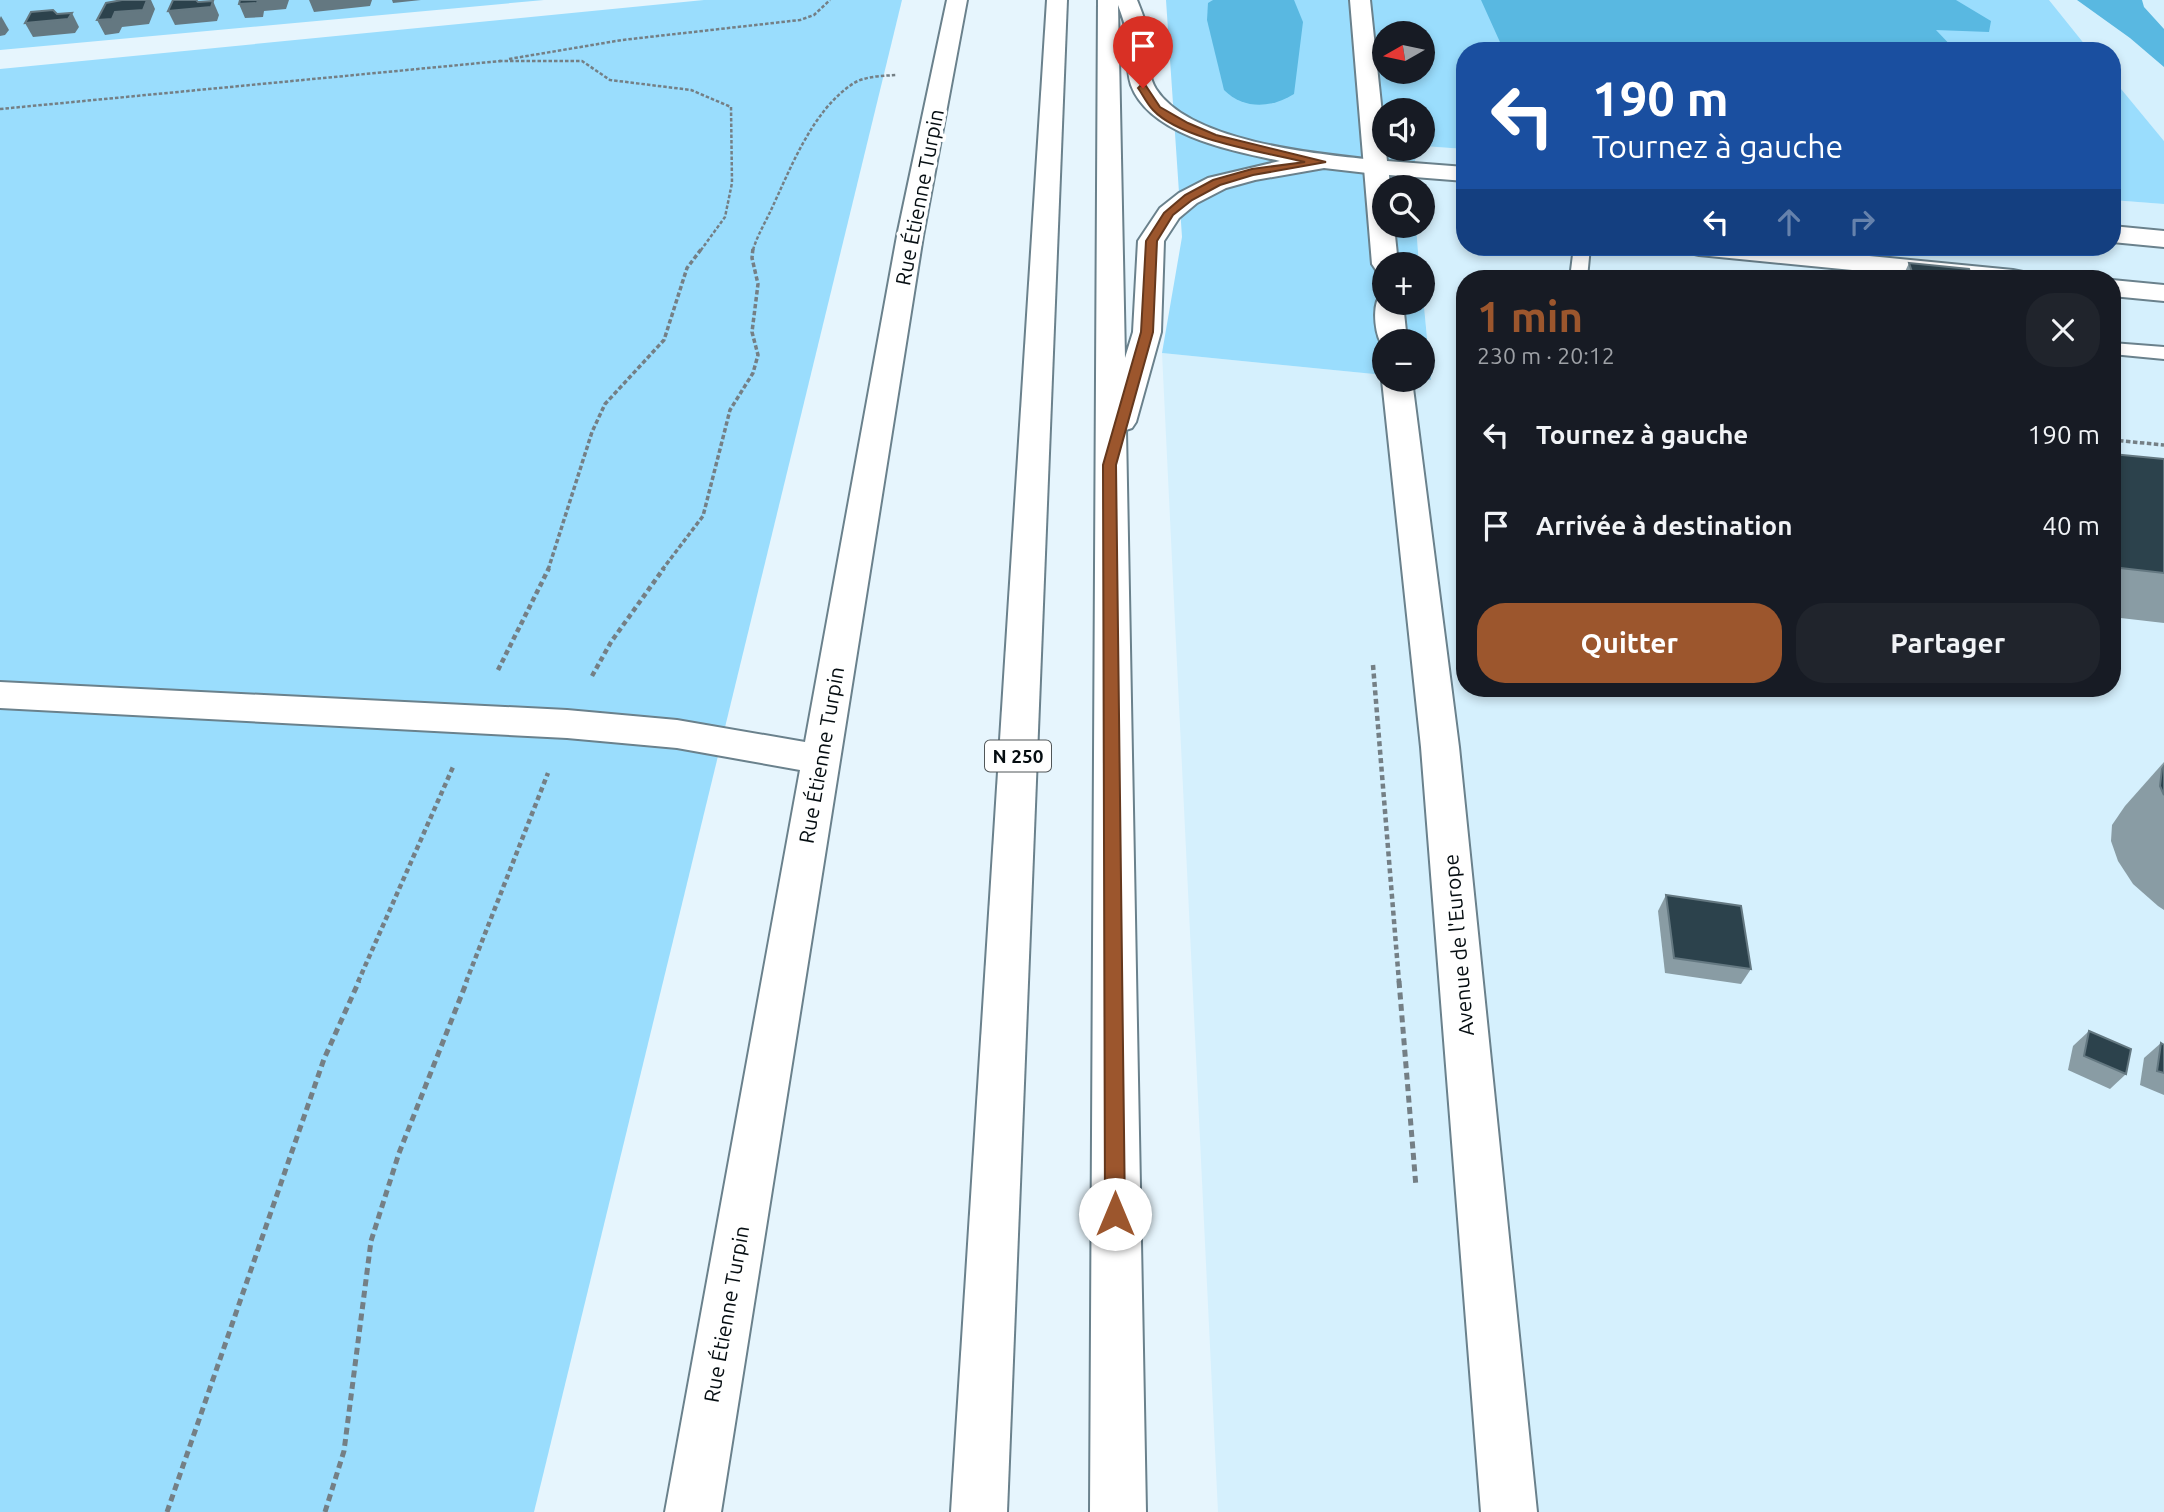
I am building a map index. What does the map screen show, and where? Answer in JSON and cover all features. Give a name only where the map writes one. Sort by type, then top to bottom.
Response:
[{"type":"main road","name":"Rue Étienne Turpin","points":[[693,1512],[910,236],[957,0]]},
{"type":"main road","name":"N 250","points":[[979,1512],[1056,0]]},
{"type":"main road","points":[[1108,0],[1118,1512]]},
{"type":"main road","points":[[1127,0],[1137,31],[1143,88],[1157,109],[1184,125],[1213,137],[1321,162],[1456,173]]},
{"type":"main road","points":[[1360,0],[1384,252]]},
{"type":"main road","points":[[1109,465],[1147,332],[1151,241],[1169,213],[1188,198],[1217,183],[1252,173],[1321,162]]},
{"type":"main road","points":[[2121,235],[2164,239]]},
{"type":"main road","points":[[1790,256],[1931,270]]},
{"type":"main road","points":[[2121,289],[2164,293]]},
{"type":"main road","name":"Avenue de l'Europe","points":[[1398,392],[1440,747],[1509,1512]]},
{"type":"main road","points":[[0,695],[567,724],[677,734],[820,759]]},
{"type":"lane","points":[[2121,349],[2164,354]]},
{"type":"path","points":[[0,110],[499,61],[622,40],[800,20],[814,15],[830,0]]},
{"type":"path","points":[[2121,441],[2164,445]]},
{"type":"path","points":[[1372,654],[1417,1198]]},
{"type":"shaded area","points":[[0,0],[544,0],[0,50]]},
{"type":"shaded area","points":[[704,0],[902,0],[534,1512],[0,1512],[0,69]]},
{"type":"shaded area","points":[[1166,0],[2049,0],[2083,42],[1456,42],[1456,148],[1435,147],[1435,98],[1372,98],[1372,161],[1415,161],[1414,175],[1372,175],[1372,238],[1417,238],[1418,252],[1372,252],[1372,315],[1425,315],[1426,329],[1372,329],[1372,374],[1162,353],[1182,237]]},
{"type":"shaded area","points":[[1213,0],[1294,0],[1303,22],[1294,94],[1277,102],[1258,105],[1240,101],[1224,90],[1207,20],[1208,3]]},
{"type":"shaded area","points":[[1481,0],[1956,0],[1991,21],[1989,32],[1936,30],[1947,42],[1500,42]]},
{"type":"shaded area","points":[[2049,0],[2164,0],[2164,141],[2121,89],[2121,42],[2083,42]]},
{"type":"shaded area","points":[[2077,0],[2142,0],[2144,7],[2164,29],[2164,67],[2130,38]]},
{"type":"shaded area","points":[[2121,89],[2164,141],[2164,204],[2121,201]]},
{"type":"shaded area","points":[[1435,147],[1456,148],[1456,256],[2121,256],[2121,201],[2164,204],[2164,1512],[1218,1512],[1162,353],[1372,374],[1372,392],[1435,392],[1435,329],[1426,329],[1425,315],[1435,315],[1435,252],[1418,252],[1417,238],[1435,238],[1435,175],[1414,175],[1415,161],[1435,161]]},
{"type":"building","points":[[147,0],[143,10],[115,12],[112,19],[97,20],[106,3]]},
{"type":"building","points":[[173,0],[213,1],[211,7],[168,11]]},
{"type":"building","points":[[240,0],[258,0],[257,3],[239,4]]},
{"type":"building","points":[[53,10],[57,14],[72,13],[68,19],[25,23],[31,12]]},
{"type":"building","points":[[1909,263],[1969,270],[1911,270]]},
{"type":"building","points":[[2121,455],[2164,459],[2164,573],[2121,568]]},
{"type":"building","points":[[2164,766],[2164,795],[2160,786]]},
{"type":"building","points":[[1666,895],[1741,906],[1751,969],[1674,958]]},
{"type":"building","points":[[2089,1031],[2131,1049],[2126,1074],[2084,1056]]},
{"type":"building","points":[[2161,1043],[2164,1045],[2164,1073],[2157,1071]]},
{"type":"route","points":[[1115,1214],[1109,465],[1147,332],[1151,241],[1169,213],[1188,198],[1217,183],[1252,173],[1321,162],[1213,137],[1184,125],[1157,109],[1143,88]]}]
